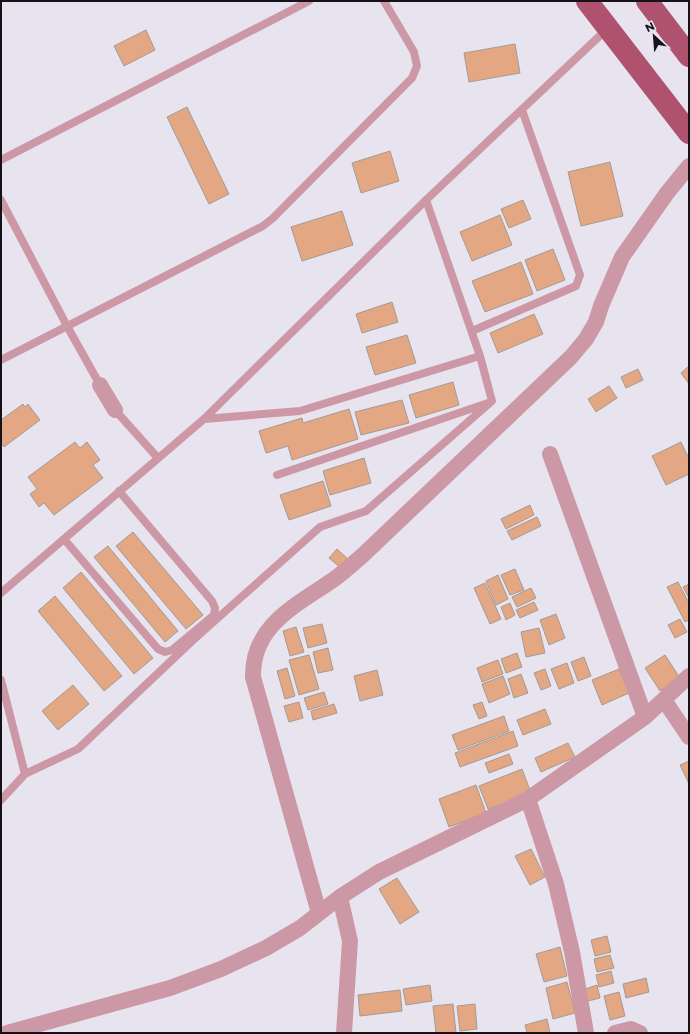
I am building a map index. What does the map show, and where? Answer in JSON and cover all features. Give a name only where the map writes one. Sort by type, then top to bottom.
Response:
[{"type":"main road","points":[[587,1],[689,133]]},
{"type":"main road","points":[[647,1],[689,56]]},
{"type":"street","points":[[319,913],[253,677],[252,661],[258,644],[266,631],[277,620],[338,576],[363,555],[571,357],[586,340],[596,322],[601,306],[622,257],[667,193],[689,166]]},
{"type":"street","points":[[100,385],[115,410]]},
{"type":"street","points":[[550,454],[645,717]]},
{"type":"street","points":[[7,1033],[145,996],[214,972],[266,948],[300,928],[340,897],[379,872],[528,799],[645,717],[689,676]]},
{"type":"street","points":[[664,700],[689,737]]},
{"type":"street","points":[[528,799],[556,884],[572,952],[586,1033]]},
{"type":"street","points":[[340,897],[350,942],[344,1033]]},
{"type":"street","points":[[615,1033],[631,1029],[640,1033]]},
{"type":"lane","points":[[1,160],[309,1]]},
{"type":"lane","points":[[1,360],[263,226],[274,218],[412,78],[417,66],[414,52],[384,1]]},
{"type":"lane","points":[[1,593],[204,419],[426,200],[608,28]]},
{"type":"lane","points":[[472,331],[570,290],[576,286],[580,275],[522,110]]},
{"type":"lane","points":[[1,200],[67,326],[100,385]]},
{"type":"lane","points":[[426,200],[472,331],[492,401]]},
{"type":"lane","points":[[204,419],[300,411],[480,356]]},
{"type":"lane","points":[[277,475],[492,401]]},
{"type":"lane","points":[[1,800],[25,774],[78,749],[192,641],[320,527],[366,511],[492,401]]},
{"type":"lane","points":[[115,410],[157,458]]},
{"type":"lane","points":[[64,539],[158,649],[165,652],[172,650],[214,615],[215,608],[212,601],[119,491]]},
{"type":"lane","points":[[1,680],[25,774]]},
{"type":"building","points":[[146,30],[155,50],[124,66],[114,46]]},
{"type":"building","points":[[515,44],[520,73],[469,82],[464,53]]},
{"type":"building","points":[[187,107],[229,194],[209,204],[167,117]]},
{"type":"building","points":[[390,151],[399,181],[361,193],[352,163]]},
{"type":"building","points":[[610,162],[623,216],[581,226],[568,172]]},
{"type":"building","points":[[523,200],[531,219],[509,228],[501,209]]},
{"type":"building","points":[[342,211],[353,245],[302,261],[291,227]]},
{"type":"building","points":[[500,215],[512,245],[472,261],[460,232]]},
{"type":"building","points":[[553,249],[565,280],[537,291],[525,260]]},
{"type":"building","points":[[521,262],[533,294],[485,312],[472,281]]},
{"type":"building","points":[[392,302],[398,322],[362,333],[356,314]]},
{"type":"building","points":[[534,314],[543,334],[498,353],[490,333]]},
{"type":"building","points":[[407,335],[416,363],[375,375],[366,347]]},
{"type":"building","points":[[689,366],[689,384],[681,373]]},
{"type":"building","points":[[638,369],[643,380],[626,388],[621,377]]},
{"type":"building","points":[[453,382],[459,405],[416,418],[409,395]]},
{"type":"building","points":[[609,386],[617,398],[596,412],[588,399]]},
{"type":"building","points":[[402,400],[409,423],[361,435],[355,412]]},
{"type":"building","points":[[23,404],[25,407],[28,404],[40,420],[4,447],[1,443],[1,420]]},
{"type":"building","points":[[349,409],[358,439],[292,460],[288,446],[266,453],[259,431],[302,418],[303,423]]},
{"type":"building","points":[[75,442],[80,448],[87,442],[100,460],[93,465],[103,478],[54,515],[44,503],[39,507],[30,494],[37,489],[28,477]]},
{"type":"building","points":[[681,442],[689,459],[689,474],[666,485],[652,456]]},
{"type":"building","points":[[364,458],[371,483],[330,495],[323,471]]},
{"type":"building","points":[[323,481],[331,506],[289,520],[280,495]]},
{"type":"building","points":[[530,505],[534,515],[506,529],[501,519]]},
{"type":"building","points":[[537,517],[541,526],[512,540],[507,531]]},
{"type":"building","points":[[133,532],[203,615],[186,629],[116,546]]},
{"type":"building","points":[[108,546],[178,631],[165,642],[94,557]]},
{"type":"building","points":[[337,549],[349,560],[342,569],[329,558]]},
{"type":"building","points":[[515,569],[524,590],[510,595],[501,575]]},
{"type":"building","points":[[81,572],[153,658],[134,674],[63,588]]},
{"type":"building","points":[[498,575],[508,599],[496,605],[486,581]]},
{"type":"building","points":[[678,582],[689,603],[689,620],[685,622],[667,587]]},
{"type":"building","points":[[485,583],[501,619],[490,624],[474,588]]},
{"type":"building","points":[[689,584],[689,598],[683,587]]},
{"type":"building","points":[[531,588],[536,598],[517,607],[512,597]]},
{"type":"building","points":[[55,596],[122,676],[104,691],[38,611]]},
{"type":"building","points":[[534,602],[538,610],[520,618],[516,610]]},
{"type":"building","points":[[510,603],[515,615],[506,620],[501,607]]},
{"type":"building","points":[[556,614],[565,638],[549,645],[540,620]]},
{"type":"building","points":[[680,619],[687,632],[675,638],[668,625]]},
{"type":"building","points":[[322,624],[327,643],[308,648],[303,628]]},
{"type":"building","points":[[296,627],[304,652],[290,656],[283,631]]},
{"type":"building","points":[[539,628],[545,653],[526,657],[521,632]]},
{"type":"building","points":[[328,648],[333,670],[318,673],[313,652]]},
{"type":"building","points":[[517,653],[522,667],[506,673],[501,659]]},
{"type":"building","points":[[309,655],[319,689],[299,695],[289,660]]},
{"type":"building","points":[[665,655],[680,678],[660,691],[645,668]]},
{"type":"building","points":[[584,657],[591,676],[578,681],[571,662]]},
{"type":"building","points":[[498,660],[503,674],[482,682],[477,668]]},
{"type":"building","points":[[567,663],[574,683],[559,689],[551,669]]},
{"type":"building","points":[[287,668],[295,696],[285,699],[277,671]]},
{"type":"building","points":[[545,669],[551,686],[541,690],[534,673]]},
{"type":"building","points":[[619,669],[629,693],[602,705],[592,680]]},
{"type":"building","points":[[377,670],[383,695],[360,701],[354,676]]},
{"type":"building","points":[[521,674],[528,693],[514,698],[508,679]]},
{"type":"building","points":[[503,676],[510,694],[489,703],[482,684]]},
{"type":"building","points":[[73,685],[89,704],[58,730],[42,711]]},
{"type":"building","points":[[324,692],[328,704],[308,710],[304,698]]},
{"type":"building","points":[[299,702],[303,718],[289,722],[284,706]]},
{"type":"building","points":[[482,702],[487,716],[479,719],[473,705]]},
{"type":"building","points":[[334,704],[337,713],[313,720],[311,711]]},
{"type":"building","points":[[545,709],[551,724],[523,735],[517,720]]},
{"type":"building","points":[[504,716],[509,731],[458,750],[452,735]]},
{"type":"building","points":[[513,731],[518,746],[460,767],[455,753]]},
{"type":"building","points":[[568,743],[575,757],[541,772],[535,758]]},
{"type":"building","points":[[509,754],[513,764],[489,773],[485,763]]},
{"type":"building","points":[[689,761],[689,784],[680,765]]},
{"type":"building","points":[[522,769],[531,793],[488,809],[479,786]]},
{"type":"building","points":[[476,785],[486,813],[449,827],[439,799]]},
{"type":"building","points":[[531,849],[545,877],[530,885],[515,856]]},
{"type":"building","points":[[397,878],[419,912],[400,924],[379,889]]},
{"type":"building","points":[[607,936],[611,952],[595,956],[591,940]]},
{"type":"building","points":[[560,947],[567,976],[544,982],[536,954]]},
{"type":"building","points":[[610,955],[614,968],[597,972],[594,959]]},
{"type":"building","points":[[611,971],[614,983],[599,987],[596,975]]},
{"type":"building","points":[[646,978],[649,992],[626,998],[623,984]]},
{"type":"building","points":[[567,982],[575,1013],[553,1019],[546,988]]},
{"type":"building","points":[[430,985],[432,1001],[406,1005],[403,989]]},
{"type":"building","points":[[597,985],[600,998],[588,1001],[585,989]]},
{"type":"building","points":[[400,990],[402,1011],[360,1016],[358,995]]},
{"type":"building","points":[[619,992],[625,1016],[610,1020],[604,996]]},
{"type":"building","points":[[453,1004],[456,1033],[436,1033],[433,1006]]},
{"type":"building","points":[[475,1004],[477,1029],[460,1031],[457,1006]]},
{"type":"building","points":[[547,1019],[550,1033],[527,1033],[525,1025]]}]
